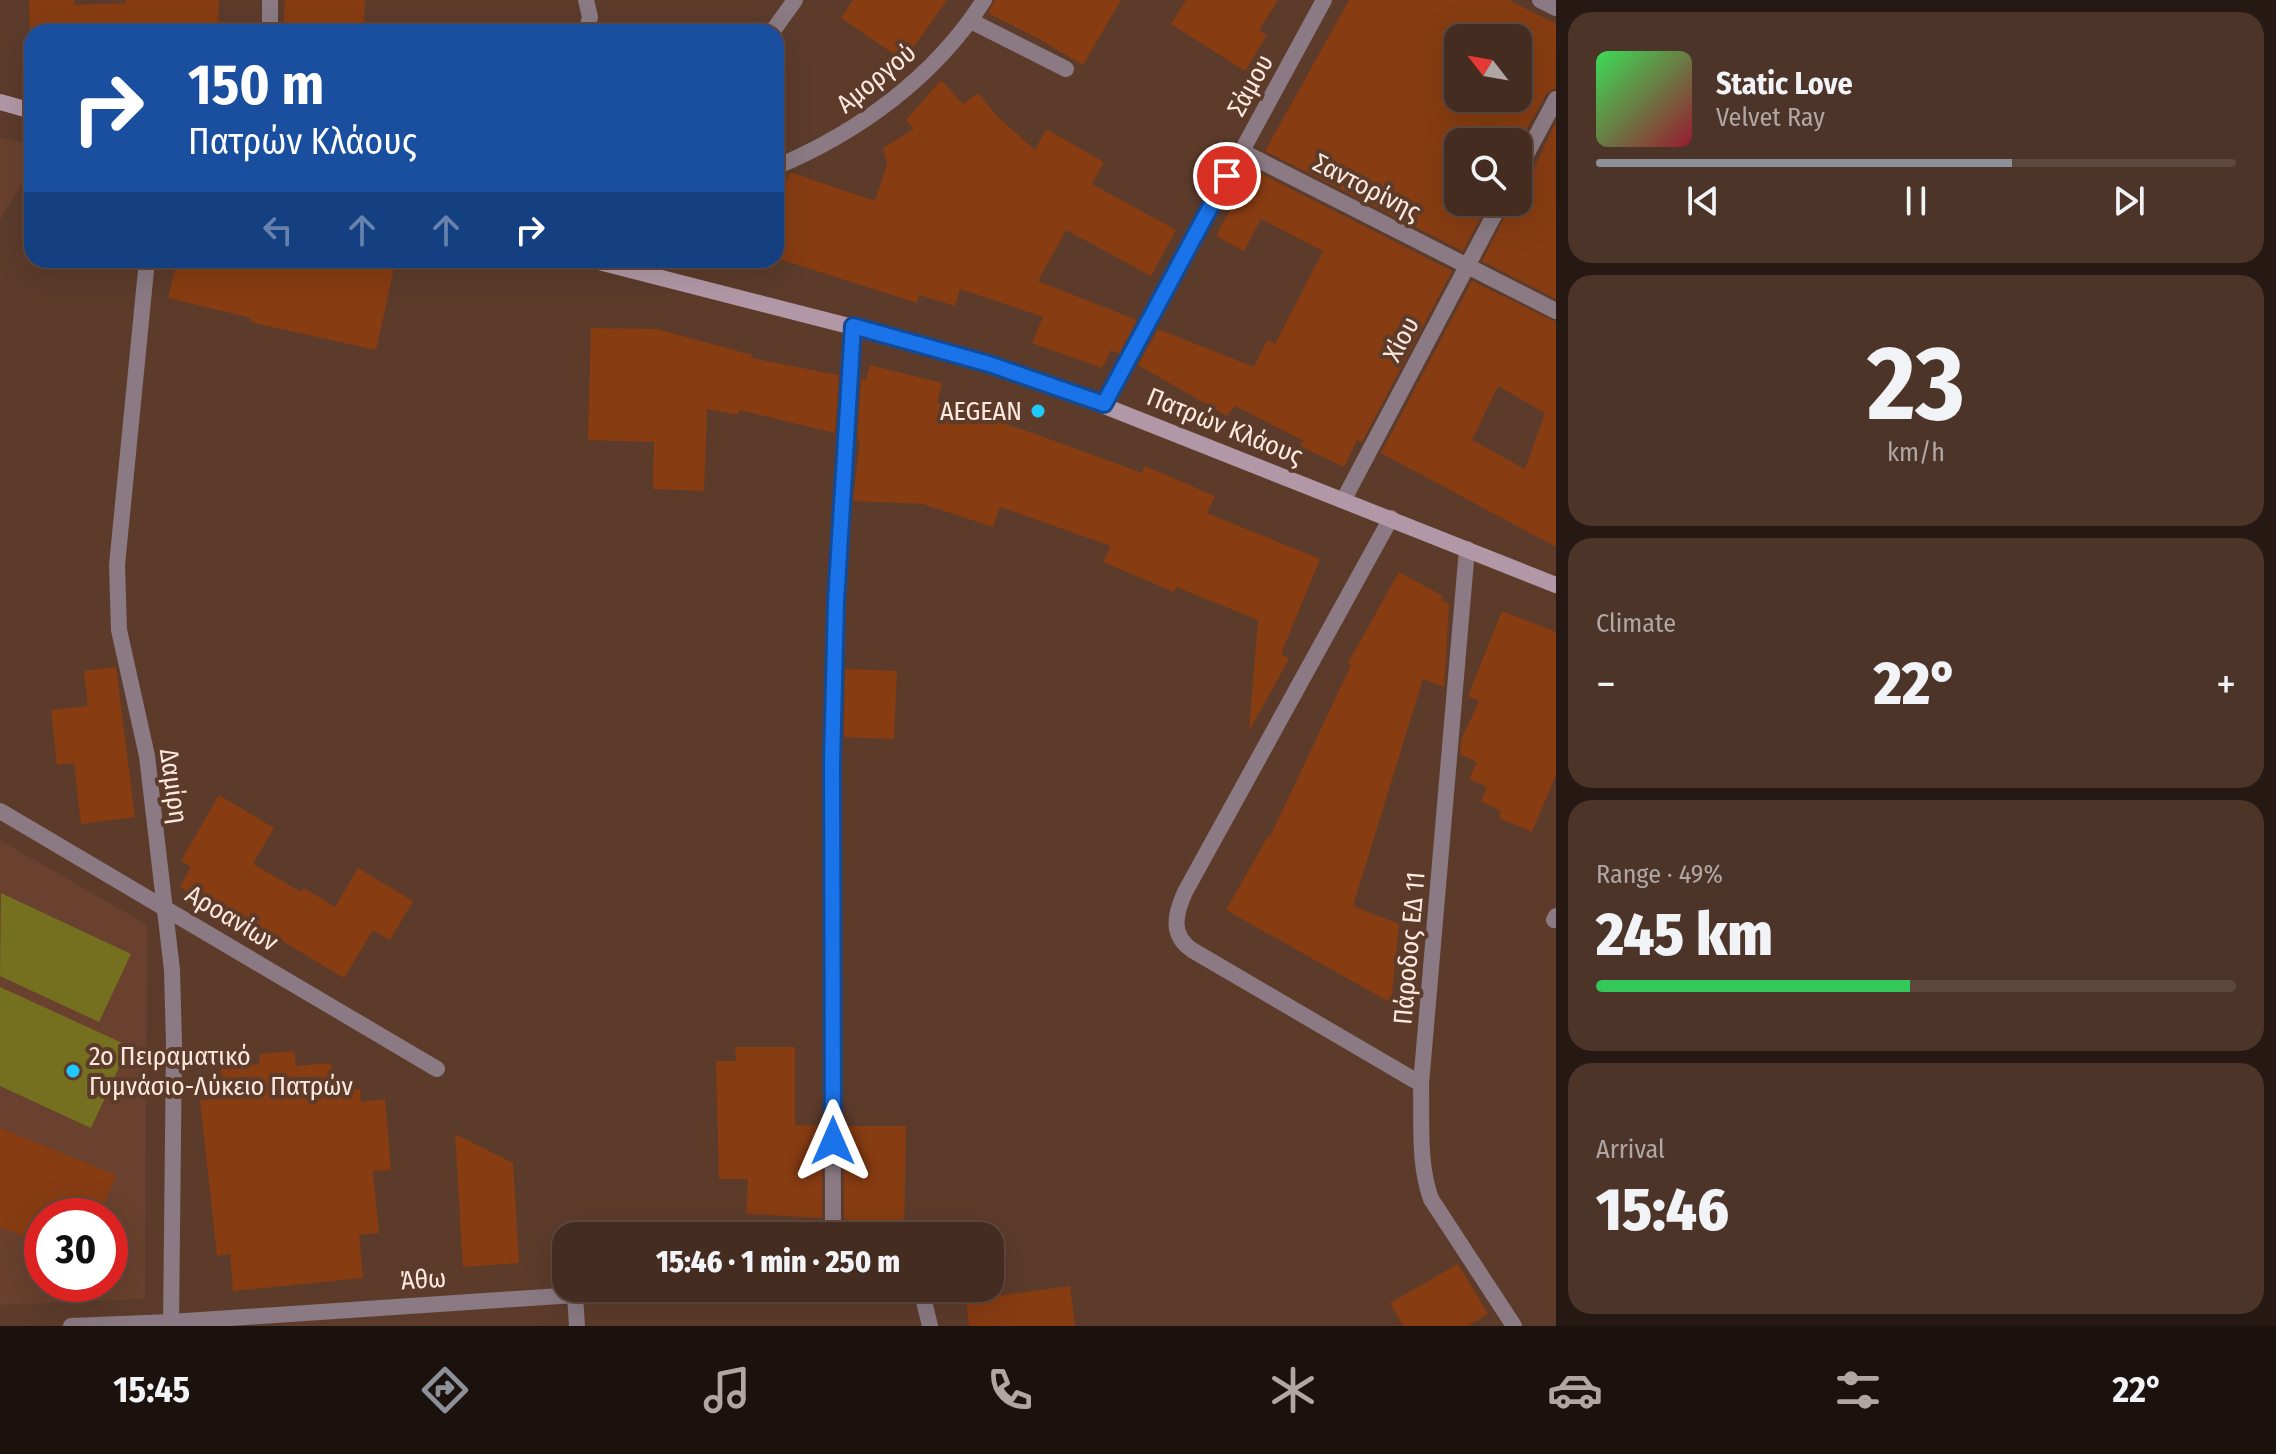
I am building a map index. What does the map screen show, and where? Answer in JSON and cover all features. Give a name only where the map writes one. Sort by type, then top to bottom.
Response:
[{"type":"main road","points":[[0,102],[24,109]]},
{"type":"main road","name":"Πατρών Κλάους","points":[[630,268],[989,364],[1104,404],[1556,585]]},
{"type":"street","points":[[270,0],[270,24]]},
{"type":"street","points":[[586,0],[590,17],[588,24]]},
{"type":"street","points":[[778,24],[795,0]]},
{"type":"street","name":"Αμοργού","points":[[784,163],[834,141],[867,120],[943,55],[984,0]]},
{"type":"street","name":"Σάμου","points":[[1104,404],[1324,0]]},
{"type":"street","points":[[1540,0],[1556,8]]},
{"type":"street","points":[[971,21],[1066,69]]},
{"type":"street","points":[[1532,144],[1556,99]]},
{"type":"street","name":"Σαντορίνης","points":[[1241,151],[1556,311]]},
{"type":"street","name":"Χίου","points":[[1344,499],[1494,216]]},
{"type":"street","name":"Δαμίρη","points":[[146,268],[116,600],[123,651],[147,756],[172,970],[171,1324]]},
{"type":"street","points":[[833,1222],[832,762],[836,602],[853,326]]},
{"type":"street","points":[[1391,518],[1185,892],[1177,911],[1176,931],[1192,950],[1421,1084]]},
{"type":"street","name":"Πάροδος ΕΔ 11","points":[[1467,549],[1421,1084],[1423,1163],[1428,1191],[1514,1326]]},
{"type":"street","name":"Αροανίων","points":[[0,811],[437,1069]]},
{"type":"street","name":"Άθω","points":[[71,1326],[171,1324],[552,1297]]},
{"type":"street","points":[[575,1302],[577,1326]]},
{"type":"street","points":[[925,1302],[930,1326]]},
{"type":"shaded area","points":[[0,137],[24,143],[24,180],[0,220]]},
{"type":"shaded area","name":"2ο Πειραματικό Γυμνάσιο-Λύκειο Πατρών","points":[[0,840],[147,925],[145,1299],[128,1300],[128,1198],[24,1198],[24,1302],[72,1302],[0,1305]]},
{"type":"shaded area","points":[[1,893],[131,954],[99,1022],[0,976]]},
{"type":"shaded area","points":[[0,987],[129,1046],[91,1128],[0,1086]]},
{"type":"building","points":[[29,0],[74,0],[74,5],[126,3],[126,0],[219,0],[218,24],[30,24]]},
{"type":"building","points":[[285,0],[365,0],[364,24],[284,24]]},
{"type":"building","points":[[853,0],[947,0],[904,61],[841,18]]},
{"type":"building","points":[[995,0],[1121,0],[1083,65],[988,13]]},
{"type":"building","points":[[1186,0],[1278,0],[1259,30],[1267,35],[1245,71],[1171,24]]},
{"type":"building","points":[[1349,0],[1509,0],[1556,24],[1556,88],[1546,94],[1528,128],[1444,128],[1444,216],[1482,216],[1463,251],[1265,151]]},
{"type":"building","points":[[941,80],[963,104],[978,93],[998,117],[1035,150],[1046,129],[1104,162],[1092,184],[1176,230],[1151,276],[1066,230],[1038,281],[1137,320],[1119,354],[1111,350],[1102,368],[1032,343],[1043,317],[960,289],[955,306],[919,295],[917,303],[784,261],[784,188],[790,172],[875,201],[887,164],[883,148],[914,129],[906,120]]},
{"type":"building","points":[[1556,122],[1556,299],[1482,261],[1505,216],[1532,216],[1532,173]]},
{"type":"building","points":[[1254,170],[1452,271],[1362,442],[1357,440],[1344,467],[1300,446],[1304,441],[1235,406],[1227,416],[1138,365],[1158,329],[1254,367],[1268,340],[1275,344],[1323,251],[1261,219],[1244,251],[1216,236]]},
{"type":"building","points":[[175,268],[394,268],[376,350],[250,322],[251,318],[168,298]]},
{"type":"building","points":[[1472,281],[1556,322],[1556,547],[1381,453]],"holes":[[[1498,386],[1545,413],[1525,469],[1472,440]]]},
{"type":"building","points":[[591,328],[657,329],[752,355],[751,358],[839,375],[835,433],[739,410],[738,415],[707,409],[704,491],[653,489],[654,442],[588,440]]},
{"type":"building","points":[[870,365],[942,383],[937,403],[1033,433],[1142,473],[1145,466],[1215,496],[1207,513],[1320,559],[1281,654],[1289,659],[1249,731],[1258,620],[1176,587],[1174,592],[1103,562],[1111,546],[1000,507],[993,527],[923,504],[853,501],[860,439],[857,439],[861,379],[866,380]]},
{"type":"building","points":[[1399,572],[1443,596],[1441,600],[1449,604],[1444,687],[1423,679],[1353,906],[1399,924],[1391,1003],[1226,910],[1270,837],[1351,665],[1348,663]]},
{"type":"building","points":[[1502,611],[1556,632],[1556,775],[1532,832],[1499,818],[1501,811],[1481,801],[1487,787],[1469,779],[1477,762],[1460,754],[1462,738],[1479,701],[1468,696]]},
{"type":"building","points":[[116,667],[135,817],[81,824],[74,763],[57,765],[51,710],[88,706],[84,671]]},
{"type":"building","points":[[845,669],[897,671],[894,739],[844,737]]},
{"type":"building","points":[[219,795],[274,828],[253,864],[301,892],[304,888],[335,907],[358,868],[413,901],[390,940],[373,930],[344,978],[256,925],[253,930],[180,887],[191,867],[181,861]]},
{"type":"building","points":[[735,1047],[795,1047],[795,1125],[822,1126],[822,1218],[746,1214],[748,1179],[719,1179],[716,1061],[736,1061]]},
{"type":"building","points":[[294,1051],[296,1066],[331,1063],[333,1091],[360,1089],[361,1102],[385,1099],[391,1170],[373,1171],[379,1233],[359,1235],[363,1278],[233,1291],[230,1254],[217,1256],[200,1100],[223,1098],[221,1067],[260,1064],[259,1054]]},
{"type":"building","points":[[844,1126],[906,1126],[904,1222],[849,1222],[844,1219]]},
{"type":"building","points":[[0,1128],[116,1175],[106,1198],[24,1198],[24,1237],[0,1227]]},
{"type":"building","points":[[455,1134],[513,1163],[519,1263],[463,1267]]},
{"type":"building","points":[[1458,1264],[1488,1314],[1468,1326],[1403,1326],[1390,1303]]},
{"type":"building","points":[[1070,1286],[1075,1326],[969,1326],[966,1302],[1004,1302],[1004,1295]]},
{"type":"place","name":"AEGEAN","points":[[1038,411]]},
{"type":"place","name":"2ο Πειραματικό Γυμνάσιο-Λύκειο Πατρών","points":[[73,1071]]},
{"type":"route","points":[[833,1141],[832,762],[836,602],[853,326],[989,364],[1104,404],[1227,176]]}]
